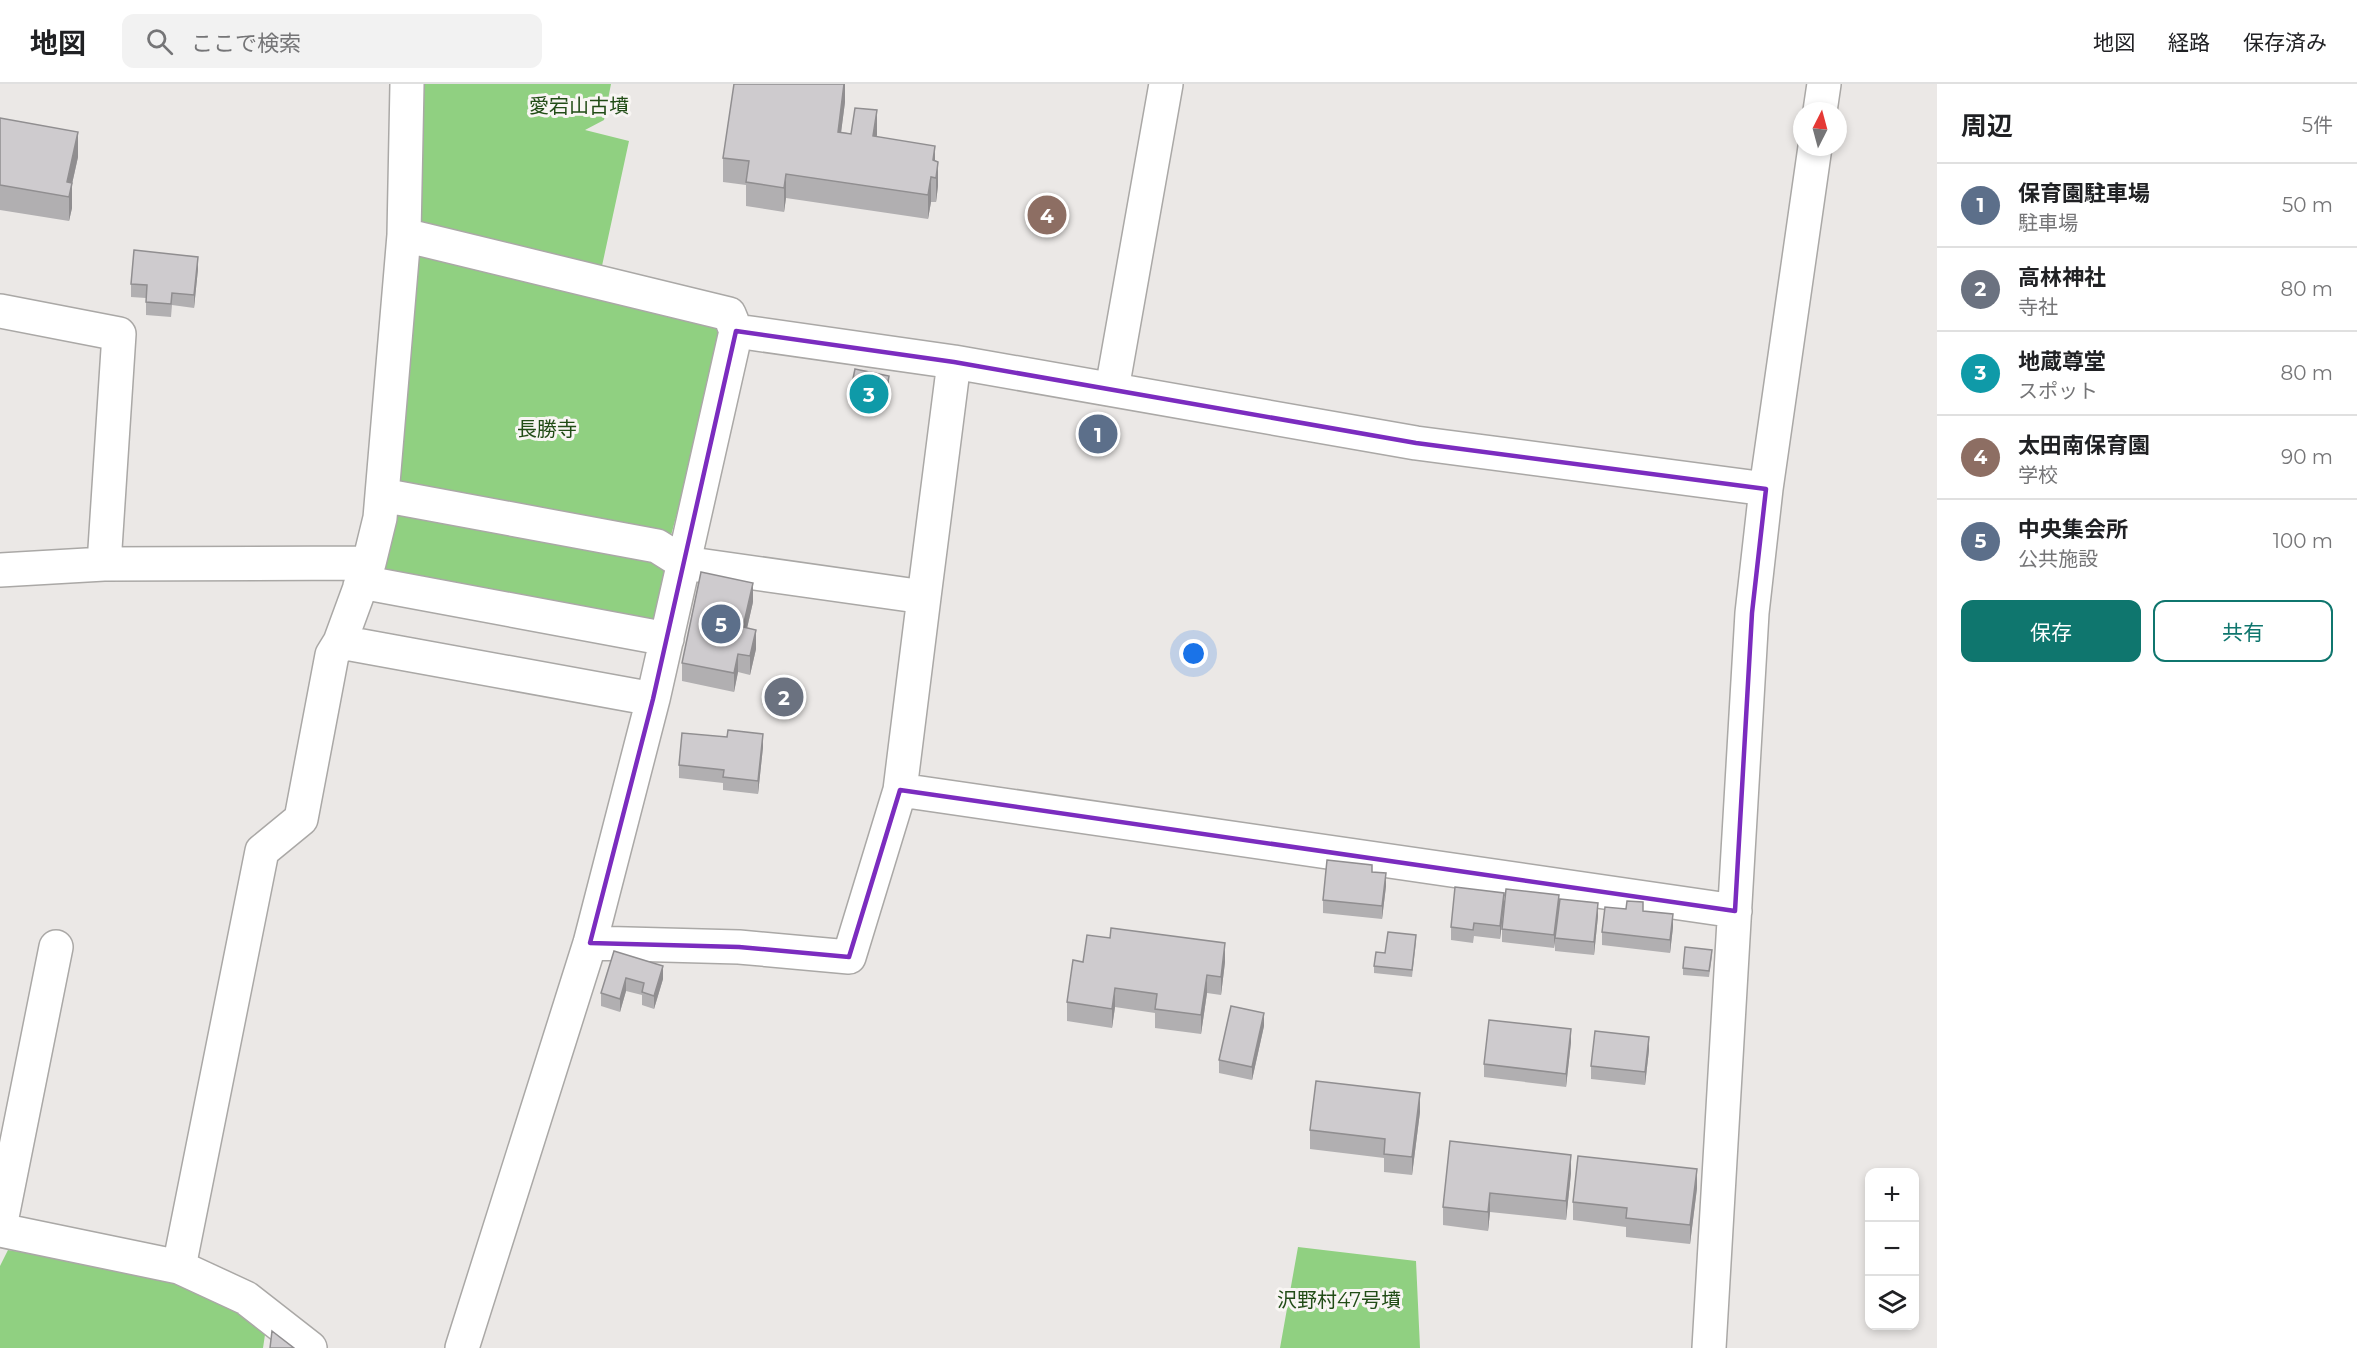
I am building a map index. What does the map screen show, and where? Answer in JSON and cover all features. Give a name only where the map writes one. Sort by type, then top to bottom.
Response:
[{"type":"street","points":[[179,1267],[262,850],[301,819],[332,654],[340,642],[364,574],[380,518],[404,235],[407,84]]},
{"type":"street","points":[[1112,389],[1166,84]]},
{"type":"street","points":[[1821,102],[1824,84]]},
{"type":"street","points":[[1709,1348],[1752,613],[1766,489],[1814,156]]},
{"type":"street","points":[[404,235],[729,314],[736,330],[653,699],[590,944],[462,1348]]},
{"type":"street","points":[[0,311],[119,334],[104,564]]},
{"type":"street","points":[[736,330],[954,362],[1416,443],[1766,489]]},
{"type":"street","points":[[590,944],[739,947],[849,957],[900,790],[954,362]]},
{"type":"street","points":[[382,495],[657,546],[684,563],[924,597]]},
{"type":"street","points":[[0,570],[104,564],[364,574],[372,584],[667,639]]},
{"type":"street","points":[[340,642],[653,699]]},
{"type":"street","points":[[900,790],[1735,910]]},
{"type":"street","points":[[56,947],[0,1228],[179,1267],[246,1298],[310,1348]]},
{"type":"highlighted area","points":[[736,331],[954,362],[1416,443],[1766,489],[1752,613],[1735,911],[900,790],[849,957],[739,947],[590,943],[653,699]]},
{"type":"green space","name":"長勝寺","points":[[418,84],[611,84],[604,120],[585,130],[629,141],[597,289],[711,317],[724,342],[667,550],[657,630],[377,572]]},
{"type":"green space","name":"沢野村47号墳","points":[[1298,1247],[1416,1261],[1420,1348],[1280,1348]]},
{"type":"green space","points":[[8,1250],[182,1279],[266,1328],[263,1348],[0,1348],[0,1266]]},
{"type":"building","points":[[734,84],[844,84],[838,132],[851,134],[855,108],[877,110],[873,136],[935,146],[933,160],[938,162],[936,178],[931,177],[928,195],[786,174],[784,188],[746,182],[749,161],[723,158]]},
{"type":"building","points":[[0,118],[78,132],[67,182],[72,183],[69,197],[0,185]]},
{"type":"building","points":[[134,250],[198,257],[194,295],[172,293],[171,304],[146,302],[147,285],[131,284]]},
{"type":"building","points":[[855,369],[889,376],[884,404],[849,398]]},
{"type":"building","points":[[701,572],[753,583],[743,627],[756,630],[750,656],[738,654],[734,673],[682,663]]},
{"type":"building","points":[[728,730],[763,734],[758,781],[723,777],[724,770],[679,765],[682,733],[727,737]]},
{"type":"building","points":[[1327,860],[1372,865],[1372,872],[1386,873],[1382,906],[1323,900]]},
{"type":"building","points":[[1455,887],[1504,893],[1500,926],[1474,923],[1473,930],[1451,927]]},
{"type":"building","points":[[1506,889],[1559,895],[1554,935],[1502,929]]},
{"type":"building","points":[[1560,899],[1598,903],[1594,942],[1555,938]]},
{"type":"building","points":[[1627,901],[1643,902],[1643,911],[1673,914],[1670,940],[1602,932],[1605,907],[1626,909]]},
{"type":"building","points":[[1111,928],[1225,943],[1221,977],[1207,975],[1201,1015],[1155,1009],[1157,994],[1115,988],[1112,1009],[1067,1002],[1073,960],[1083,962],[1087,935],[1110,938]]},
{"type":"building","points":[[1388,932],[1416,935],[1412,970],[1374,966],[1376,952],[1385,953]]},
{"type":"building","points":[[1685,947],[1712,950],[1709,971],[1683,968]]},
{"type":"building","points":[[614,951],[663,966],[654,996],[642,992],[644,983],[626,978],[620,999],[601,993]]},
{"type":"building","points":[[1231,1006],[1264,1013],[1252,1067],[1219,1060]]},
{"type":"building","points":[[1489,1020],[1571,1029],[1566,1074],[1484,1064]]},
{"type":"building","points":[[1595,1031],[1649,1037],[1645,1072],[1591,1066]]},
{"type":"building","points":[[1316,1081],[1420,1093],[1412,1157],[1384,1154],[1385,1139],[1310,1130]]},
{"type":"building","points":[[1450,1141],[1571,1155],[1566,1201],[1490,1193],[1488,1212],[1443,1207]]},
{"type":"building","points":[[1578,1156],[1697,1169],[1690,1225],[1626,1218],[1627,1208],[1573,1202]]},
{"type":"building","points":[[272,1331],[294,1348],[270,1348]]},
{"type":"place","name":"太田南保育園","points":[[1047,215]]},
{"type":"place","name":"地蔵尊堂","points":[[869,394]]},
{"type":"place","name":"保育園駐車場","points":[[1098,434]]},
{"type":"place","name":"中央集会所","points":[[721,624]]},
{"type":"place","name":"高林神社","points":[[784,697]]},
{"type":"park label","name":"愛宕山古墳","points":[[579,106]]}]
